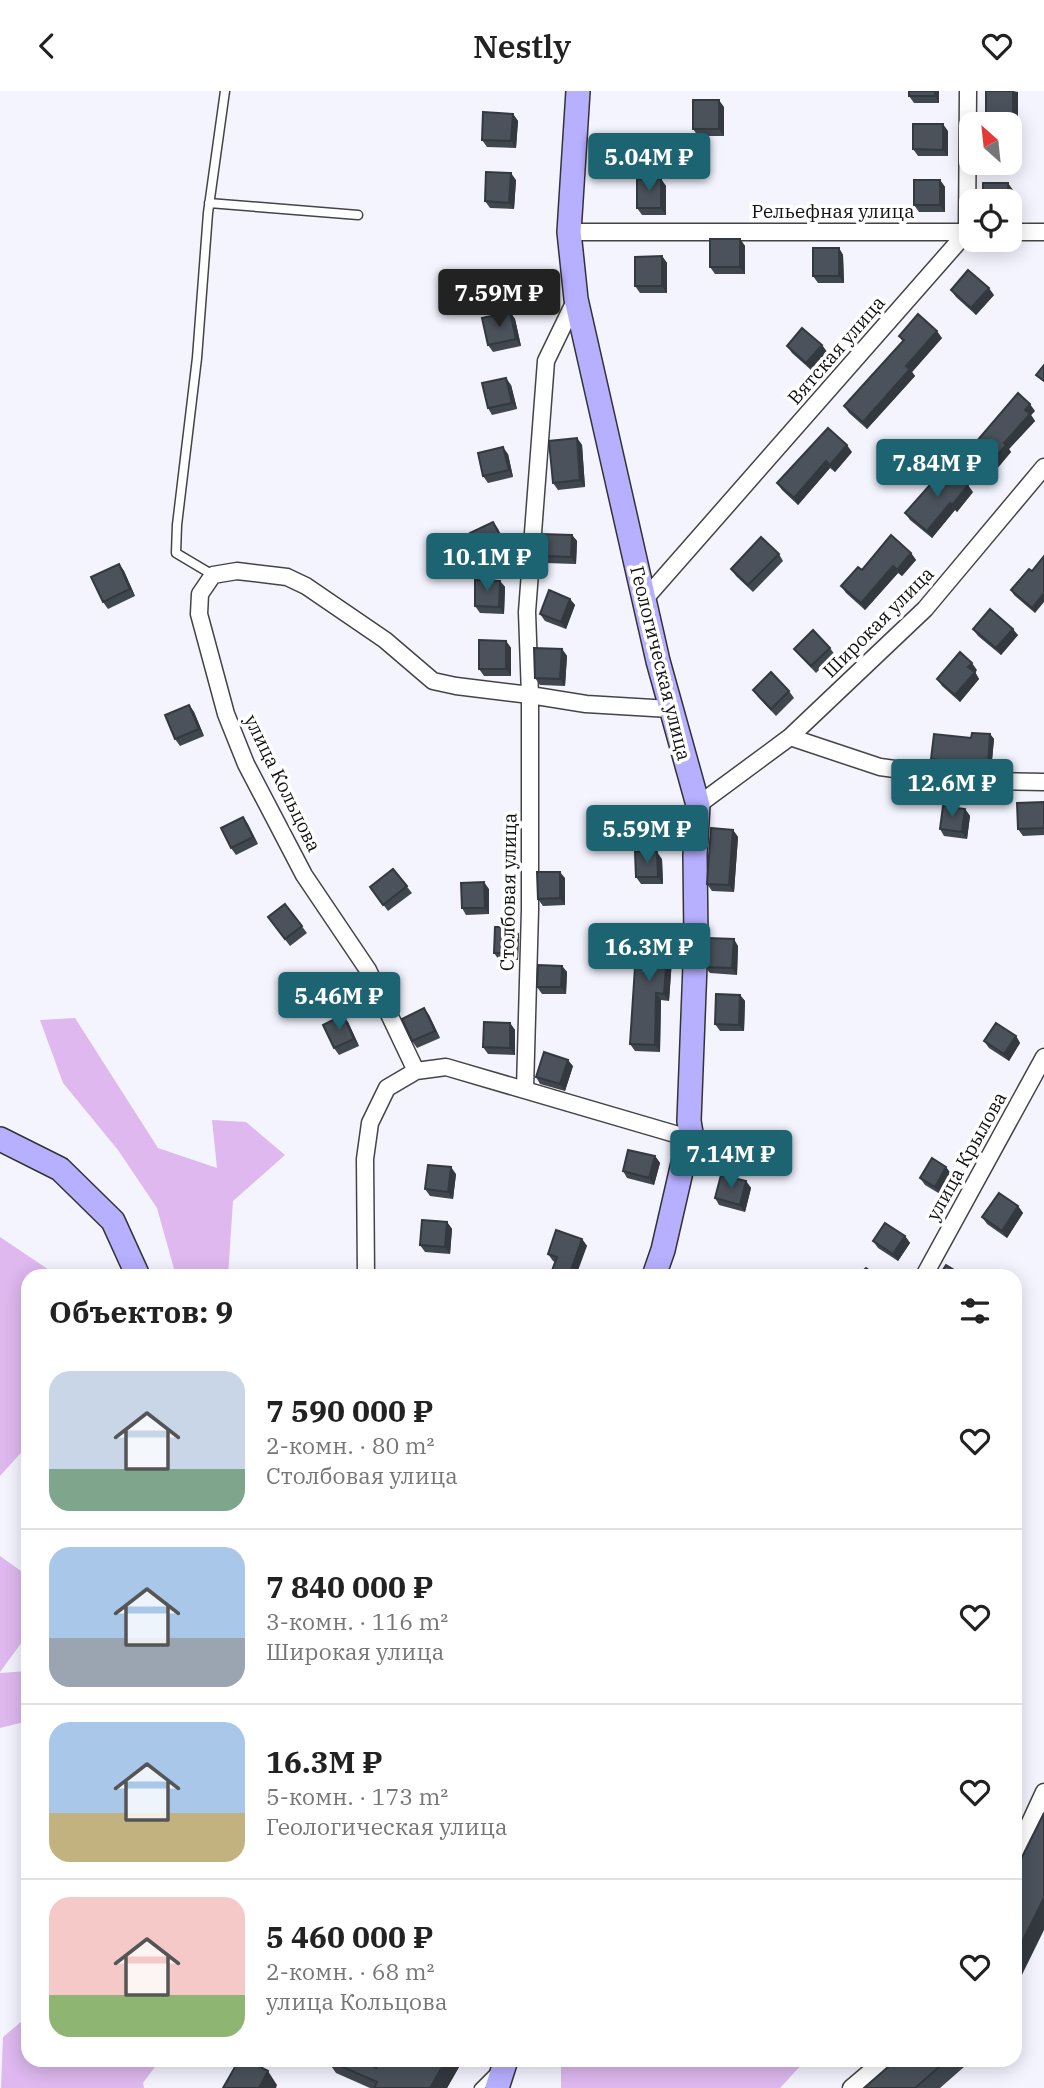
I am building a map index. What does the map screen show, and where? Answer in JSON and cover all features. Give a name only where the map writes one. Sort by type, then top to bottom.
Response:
[{"type":"street","name":"Геологическая улица","points":[[578,91],[569,232],[576,299],[643,601],[698,805],[690,1109],[692,1139],[683,1163],[656,1269]]},
{"type":"street","points":[[968,91],[969,189]]},
{"type":"street","name":"Рельефная улица","points":[[569,232],[959,232]]},
{"type":"street","points":[[1022,232],[1044,232]]},
{"type":"street","name":"Вятская улица","points":[[643,601],[959,243]]},
{"type":"street","name":"Столбовая улица","points":[[526,1089],[530,910],[530,695],[527,613],[547,361],[576,299]]},
{"type":"street","name":"Широкая улица","points":[[698,805],[790,737],[925,609],[1044,467]]},
{"type":"street","points":[[213,575],[237,571],[287,577],[306,586],[386,640],[433,681],[586,704],[670,709]]},
{"type":"street","name":"улица Кольцова","points":[[213,575],[200,594],[199,614],[226,714],[246,764],[304,875],[368,970],[416,1071]]},
{"type":"street","points":[[790,737],[880,767],[984,781],[1044,782]]},
{"type":"street","name":"улица Крылова","points":[[928,1269],[1044,1057]]},
{"type":"street","points":[[366,1269],[365,1159],[370,1123],[387,1088],[416,1071],[446,1067],[692,1139]]},
{"type":"street","points":[[0,1139],[60,1169],[113,1221],[135,1269]]},
{"type":"street","points":[[1022,1840],[1043,1797]]},
{"type":"street","points":[[496,2088],[504,2067]]},
{"type":"street","points":[[851,2088],[876,2067]]},
{"type":"lane","points":[[213,575],[176,554],[197,358],[209,203],[225,91]]},
{"type":"lane","points":[[209,203],[358,215]]},
{"type":"lane","points":[[480,2088],[500,2067]]},
{"type":"shaded area","points":[[75,1018],[158,1148],[217,1168],[212,1120],[246,1122],[285,1155],[233,1201],[228,1269],[174,1269],[157,1208],[118,1150],[63,1083],[40,1020]]},
{"type":"shaded area","points":[[0,1237],[48,1269],[21,1269],[21,1453],[0,1476]]},
{"type":"shaded area","points":[[0,1556],[21,1571],[21,1644],[0,1672]]},
{"type":"shaded area","points":[[21,1672],[21,1723],[0,1728],[0,1673]]},
{"type":"shaded area","points":[[21,2022],[21,2067],[155,2067],[143,2083],[144,2088],[1,2088],[3,2037]]},
{"type":"shaded area","points":[[561,2067],[800,2067],[780,2088],[561,2088]]},
{"type":"building","points":[[909,91],[935,91],[935,96],[909,96]]},
{"type":"building","points":[[986,91],[1013,91],[1013,112],[986,112]]},
{"type":"building","points":[[693,100],[719,100],[719,129],[693,129]]},
{"type":"building","points":[[483,112],[513,114],[511,141],[482,140]]},
{"type":"building","points":[[913,124],[943,124],[943,150],[913,149]]},
{"type":"building","points":[[486,172],[511,173],[509,203],[485,201]]},
{"type":"building","points":[[637,179],[661,179],[661,208],[637,208]]},
{"type":"building","points":[[914,180],[940,180],[940,205],[914,205]]},
{"type":"building","points":[[983,183],[1008,183],[1008,189],[983,189]]},
{"type":"building","points":[[710,239],[740,239],[740,267],[710,267]]},
{"type":"building","points":[[813,248],[839,248],[839,276],[813,276]]},
{"type":"building","points":[[662,256],[662,286],[635,286],[635,257]]},
{"type":"building","points":[[968,270],[989,288],[971,308],[951,290]]},
{"type":"building","points":[[510,312],[516,339],[488,345],[482,318]]},
{"type":"building","points":[[918,314],[937,331],[906,366],[910,369],[863,422],[844,406],[904,340],[899,336]]},
{"type":"building","points":[[802,328],[822,345],[806,363],[787,346]]},
{"type":"building","points":[[1044,365],[1044,381],[1036,375]]},
{"type":"building","points":[[506,378],[512,403],[488,408],[482,383]]},
{"type":"building","points":[[1018,393],[1030,404],[1025,410],[1030,414],[1004,443],[1006,445],[990,464],[971,448]]},
{"type":"building","points":[[828,428],[847,445],[830,465],[826,461],[794,498],[777,483]]},
{"type":"building","points":[[577,438],[580,480],[553,483],[549,441]]},
{"type":"building","points":[[503,447],[509,470],[483,476],[478,453]]},
{"type":"building","points":[[946,467],[968,485],[927,531],[905,513]]},
{"type":"building","points":[[493,522],[505,545],[482,556],[470,533]]},
{"type":"building","points":[[540,534],[572,535],[571,557],[540,556]]},
{"type":"building","points":[[891,535],[911,553],[897,570],[893,566],[861,603],[841,586],[858,567],[862,570]]},
{"type":"building","points":[[761,537],[779,554],[748,585],[731,569]]},
{"type":"building","points":[[1044,556],[1044,593],[1032,608],[1011,590]]},
{"type":"building","points":[[119,564],[130,589],[103,602],[91,577]]},
{"type":"building","points":[[475,580],[500,581],[499,607],[475,606]]},
{"type":"building","points":[[549,590],[570,599],[561,622],[540,614]]},
{"type":"building","points":[[990,609],[1013,629],[996,648],[973,629]]},
{"type":"building","points":[[813,630],[830,648],[811,666],[794,649]]},
{"type":"building","points":[[479,640],[506,641],[506,669],[479,669]]},
{"type":"building","points":[[534,648],[562,649],[560,679],[535,678]]},
{"type":"building","points":[[960,652],[972,663],[968,667],[975,672],[955,695],[937,679]]},
{"type":"building","points":[[771,672],[789,691],[771,709],[753,690]]},
{"type":"building","points":[[189,705],[199,729],[175,739],[165,715]]},
{"type":"building","points":[[972,733],[990,734],[988,766],[931,759],[934,734],[971,738]]},
{"type":"building","points":[[1044,802],[1044,828],[1018,829],[1017,803]]},
{"type":"building","points":[[943,806],[965,809],[962,832],[940,829]]},
{"type":"building","points":[[243,817],[253,837],[231,848],[221,828]]},
{"type":"building","points":[[711,828],[733,830],[729,885],[707,884]]},
{"type":"building","points":[[635,852],[657,852],[658,877],[636,877]]},
{"type":"building","points":[[393,869],[407,886],[383,905],[370,887]]},
{"type":"building","points":[[537,872],[560,872],[560,898],[538,899]]},
{"type":"building","points":[[484,882],[485,908],[462,908],[461,883]]},
{"type":"building","points":[[285,904],[302,926],[285,939],[268,917]]},
{"type":"building","points":[[643,924],[669,925],[664,994],[656,993],[655,1045],[630,1044],[635,967],[641,967]]},
{"type":"building","points":[[495,927],[514,927],[513,953],[494,953]]},
{"type":"building","points":[[707,938],[734,939],[732,968],[705,967]]},
{"type":"building","points":[[538,965],[562,966],[561,987],[537,987]]},
{"type":"building","points":[[716,994],[740,995],[739,1025],[715,1024]]},
{"type":"building","points":[[424,1008],[435,1031],[412,1041],[402,1019]]},
{"type":"building","points":[[343,1015],[354,1039],[334,1048],[323,1025]]},
{"type":"building","points":[[484,1022],[510,1023],[510,1048],[483,1047]]},
{"type":"building","points":[[996,1023],[1016,1036],[1004,1054],[984,1041]]},
{"type":"building","points":[[544,1052],[568,1060],[560,1084],[536,1077]]},
{"type":"building","points":[[628,1150],[655,1156],[649,1178],[623,1171]]},
{"type":"building","points":[[932,1158],[946,1167],[935,1187],[920,1178]]},
{"type":"building","points":[[428,1165],[451,1167],[448,1192],[425,1189]]},
{"type":"building","points":[[721,1175],[746,1181],[740,1205],[715,1198]]},
{"type":"building","points":[[999,1193],[1018,1206],[1002,1231],[982,1217]]},
{"type":"building","points":[[422,1220],[447,1222],[445,1247],[420,1245]]},
{"type":"building","points":[[885,1223],[905,1236],[893,1254],[873,1241]]},
{"type":"building","points":[[556,1230],[582,1239],[571,1269],[553,1269],[557,1257],[548,1254]]},
{"type":"building","points":[[1043,1815],[1044,1898],[1022,1942],[1022,1857]]},
{"type":"building","points":[[235,2067],[260,2067],[268,2071],[259,2088],[223,2088]]},
{"type":"building","points":[[343,2067],[442,2067],[430,2088],[374,2088],[377,2082]]},
{"type":"building","points":[[888,2067],[939,2067],[915,2088],[864,2088]]}]
